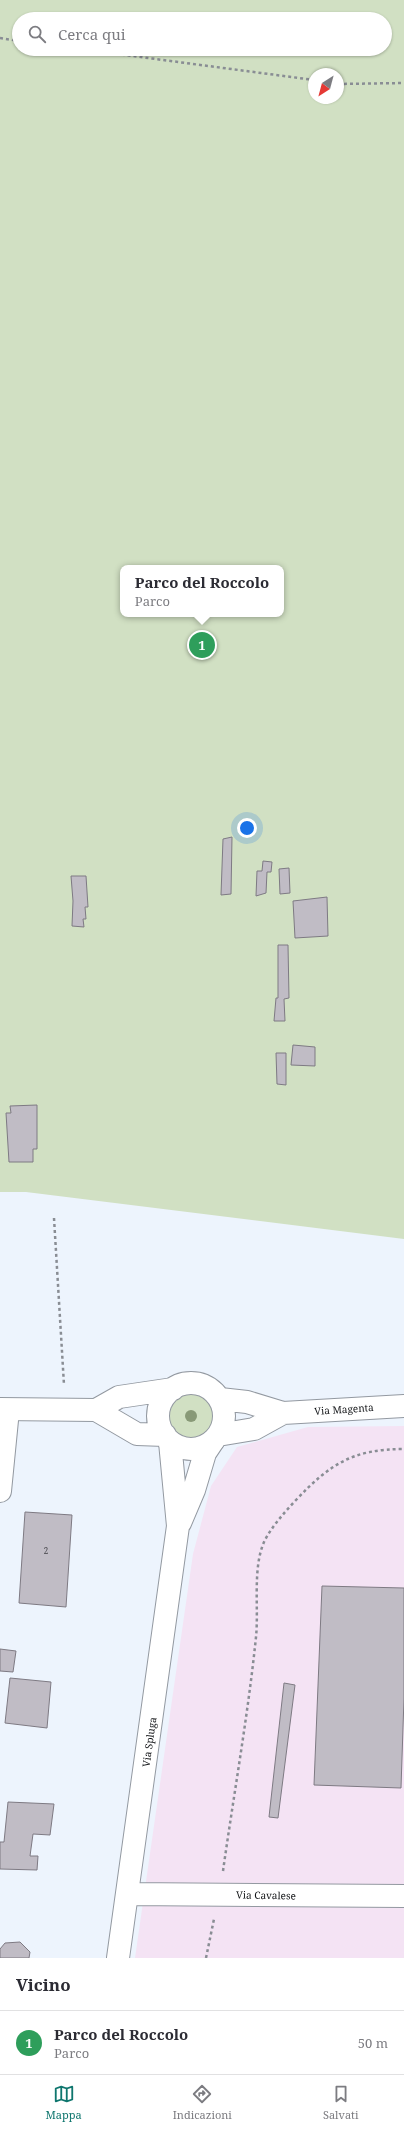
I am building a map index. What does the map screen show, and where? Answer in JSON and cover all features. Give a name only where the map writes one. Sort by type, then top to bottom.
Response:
[{"type":"street","points":[[96,1410],[137,1434],[167,1439],[181,1447],[192,1449],[203,1447],[216,1438],[224,1418],[220,1399],[213,1391],[203,1385],[193,1383],[182,1384],[165,1396],[160,1406],[158,1417],[167,1439]]},
{"type":"street","points":[[0,1491],[4,1410],[96,1410],[119,1397],[173,1389]]},
{"type":"street","name":"Via Magenta","points":[[220,1399],[247,1402],[283,1413],[404,1406]]},
{"type":"street","name":"Via Magenta","points":[[216,1438],[254,1429],[283,1413]]},
{"type":"street","name":"Via Spluga","points":[[178,1526],[194,1490],[205,1453],[216,1438]]},
{"type":"street","name":"Via Spluga","points":[[118,1958],[178,1526],[167,1439]]},
{"type":"street","name":"Via Cavalese","points":[[128,1894],[404,1896]]},
{"type":"path","points":[[0,38],[12,40]]},
{"type":"path","points":[[133,56],[308,79]]},
{"type":"path","points":[[344,84],[404,83]]},
{"type":"path","points":[[54,1218],[66,1411]]},
{"type":"path","points":[[206,1958],[219,1894],[248,1699],[256,1635],[259,1561],[264,1542],[276,1521],[318,1477],[336,1463],[364,1453],[404,1449]]},
{"type":"shaded area","points":[[404,1426],[404,1958],[135,1958],[193,1554],[211,1486],[237,1447],[308,1427]]},
{"type":"green space","points":[[0,0],[404,0],[404,1239],[26,1192],[0,1192]]},
{"type":"green space","points":[[191,1390],[201,1392],[209,1398],[215,1406],[217,1416],[215,1426],[209,1434],[201,1440],[191,1442],[181,1440],[173,1434],[167,1426],[165,1416],[167,1406],[173,1398],[181,1392]]},
{"type":"building","points":[[232,837],[231,894],[221,895],[223,839]]},
{"type":"building","points":[[263,861],[272,862],[271,872],[267,872],[266,893],[256,896],[257,871],[262,871]]},
{"type":"building","points":[[289,868],[290,893],[280,894],[279,869]]},
{"type":"building","points":[[71,876],[86,876],[88,907],[85,907],[86,919],[83,919],[84,927],[72,926],[73,901]]},
{"type":"building","points":[[327,897],[328,936],[295,938],[293,901]]},
{"type":"building","points":[[278,945],[288,945],[289,998],[284,999],[285,1021],[274,1021],[276,998],[278,998]]},
{"type":"building","points":[[293,1045],[315,1047],[315,1066],[291,1065]]},
{"type":"building","points":[[276,1053],[286,1053],[286,1085],[277,1084]]},
{"type":"building","points":[[37,1105],[37,1149],[33,1149],[33,1162],[9,1162],[6,1113],[11,1113],[10,1106]]},
{"type":"building","points":[[25,1512],[72,1515],[66,1607],[19,1603]]},
{"type":"building","points":[[322,1586],[404,1588],[404,1698],[401,1788],[314,1785]]},
{"type":"building","points":[[0,1649],[16,1651],[13,1672],[0,1671]]},
{"type":"building","points":[[10,1678],[51,1682],[47,1728],[5,1723]]},
{"type":"building","points":[[284,1683],[295,1685],[278,1818],[269,1817]]},
{"type":"building","points":[[8,1802],[54,1804],[50,1835],[33,1834],[30,1856],[38,1856],[37,1870],[0,1869],[0,1842],[4,1842]]},
{"type":"building","points":[[20,1942],[30,1952],[29,1958],[0,1958],[0,1949],[5,1943]]},
{"type":"place","name":"Parco del Roccolo","points":[[202,645]]}]
